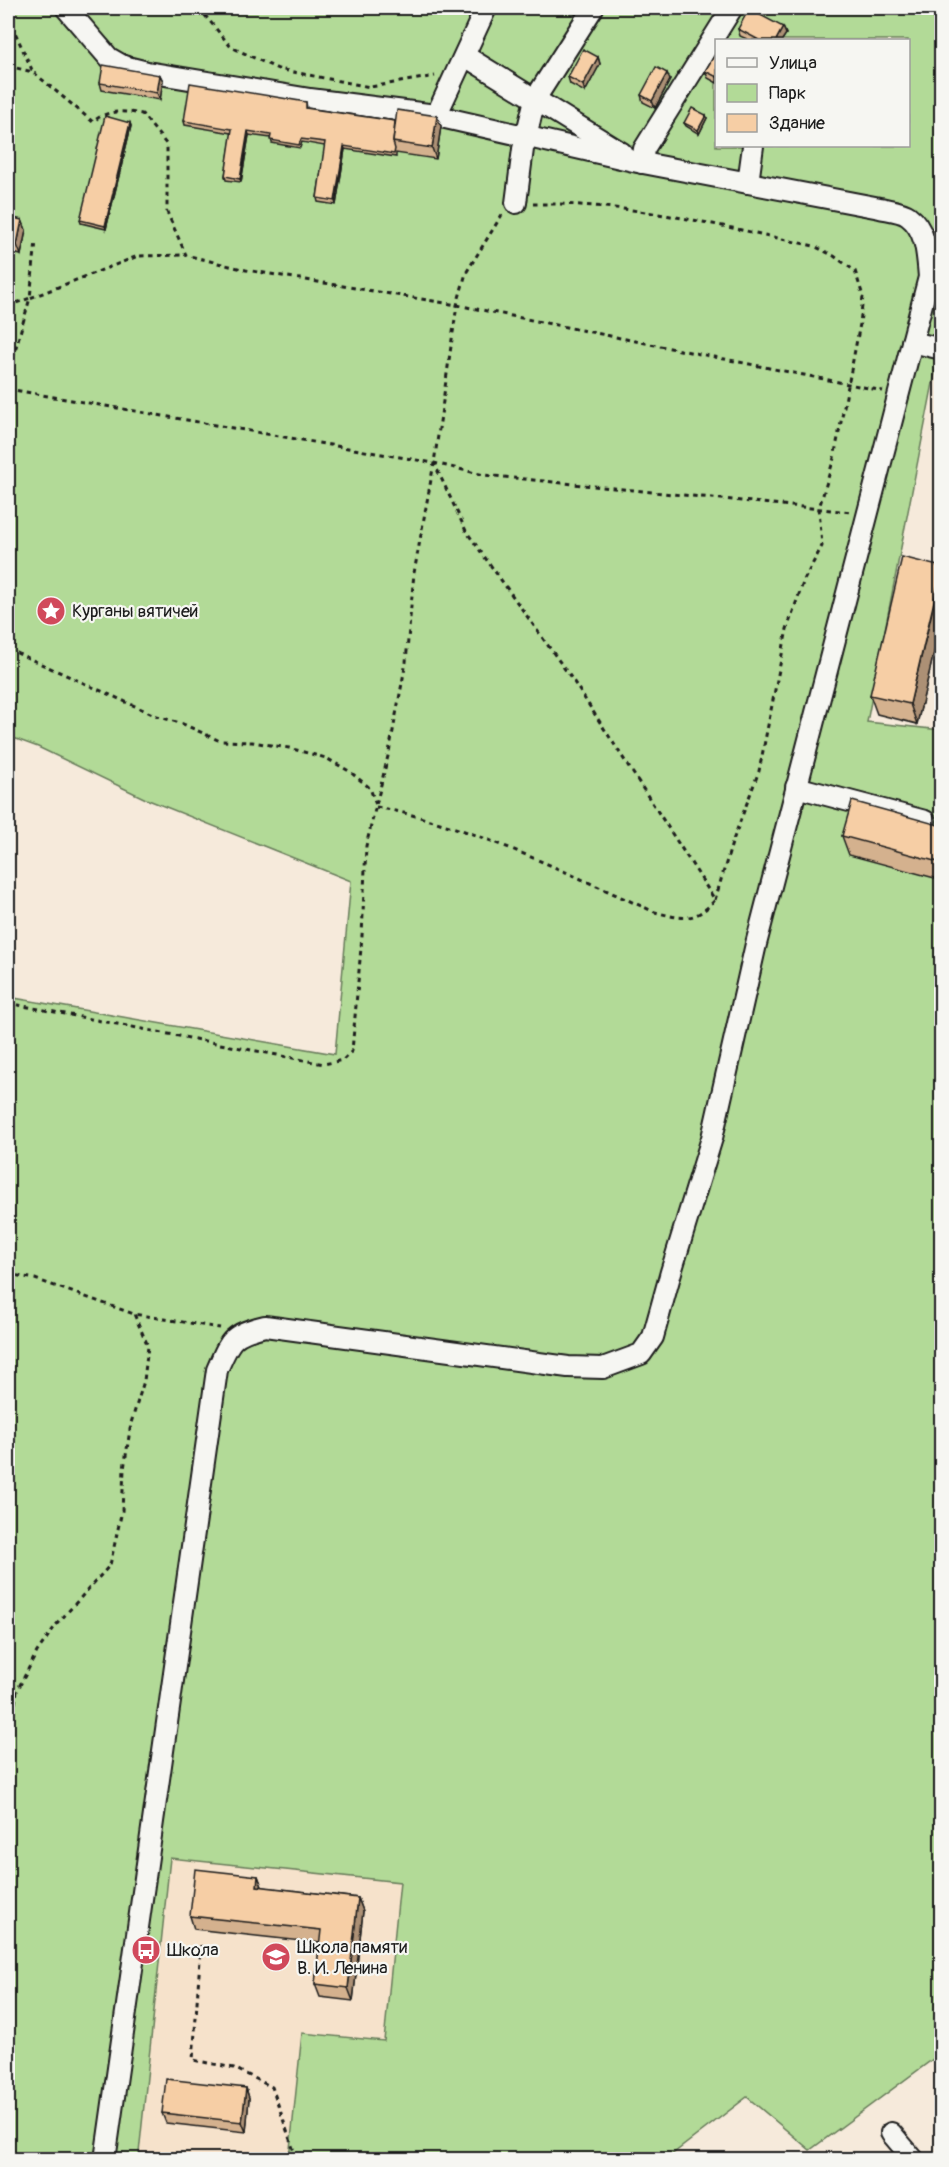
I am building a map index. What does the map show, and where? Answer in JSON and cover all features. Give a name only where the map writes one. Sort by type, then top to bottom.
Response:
[{"type":"street","points":[[66,8],[109,58],[123,66],[147,72],[310,99],[436,116],[640,162],[907,215],[920,231],[926,244],[929,277],[756,944],[712,1138],[653,1337],[641,1354],[603,1368],[568,1367],[265,1326],[245,1331],[230,1342],[217,1370],[105,2160]]},
{"type":"street","points":[[436,116],[486,8]]},
{"type":"street","points":[[516,203],[526,137],[535,99],[593,8]]},
{"type":"street","points":[[640,162],[644,149],[732,8]]},
{"type":"street","points":[[461,64],[535,99],[640,162]]},
{"type":"street","points":[[748,183],[753,147]]},
{"type":"street","points":[[912,342],[942,350]]},
{"type":"street","points":[[796,787],[925,821]]},
{"type":"street","points":[[891,2133],[914,2160]]},
{"type":"path","points":[[199,8],[231,47],[278,69],[370,87],[461,64]]},
{"type":"path","points":[[8,17],[33,72],[93,122],[99,116],[120,110],[142,114],[167,145],[167,212],[186,255]]},
{"type":"path","points":[[8,66],[33,72]]},
{"type":"path","points":[[8,1003],[324,1064],[343,1060],[352,1052],[362,936],[366,846],[406,662],[414,573],[434,463],[457,305],[466,273],[505,211],[516,203],[573,203],[661,214],[814,246],[834,256],[855,271],[863,296],[860,324],[834,458],[819,508],[822,546],[804,580],[787,629],[759,771],[732,843],[715,900],[703,913],[690,917],[673,917],[654,912],[485,838],[397,810],[376,807]]},
{"type":"path","points":[[8,375],[30,298],[36,241]]},
{"type":"path","points":[[8,306],[138,256],[186,255],[246,270],[457,305],[898,394]]},
{"type":"path","points":[[8,389],[434,463],[484,475],[867,513]]},
{"type":"path","points":[[434,463],[466,531],[572,679],[715,900]]},
{"type":"path","points":[[8,649],[157,716],[183,724],[220,741],[252,742],[289,748],[326,758],[349,771],[370,788],[376,807]]},
{"type":"path","points":[[8,1274],[35,1279],[134,1314],[245,1331]]},
{"type":"path","points":[[8,1748],[17,1691],[37,1652],[56,1625],[86,1594],[110,1564],[122,1511],[124,1469],[131,1423],[144,1381],[148,1346],[134,1314]]},
{"type":"path","points":[[201,1944],[193,2060],[234,2068],[272,2087],[297,2160]]},
{"type":"shaded area","name":"Школа памяти В. И. Ленина","points":[[170,1858],[400,1882],[384,2041],[302,2033],[289,2159],[201,2160],[139,2153]]},
{"type":"green space","points":[[8,8],[941,8],[941,342],[867,722],[941,730],[941,2053],[810,2150],[747,2097],[666,2159],[289,2159],[302,2033],[384,2041],[400,1882],[170,1858],[139,2153],[201,2159],[8,2159],[8,997],[335,1054],[351,881],[146,799],[38,747],[8,736]]},
{"type":"building","points":[[749,9],[783,27],[777,39],[757,39],[738,29]]},
{"type":"building","points":[[583,49],[598,57],[583,85],[568,77]]},
{"type":"building","points":[[715,54],[715,76],[705,71]]},
{"type":"building","points":[[103,65],[160,75],[157,93],[100,83]]},
{"type":"building","points":[[656,67],[667,73],[652,101],[641,95]]},
{"type":"building","points":[[190,83],[306,102],[306,108],[395,121],[394,154],[344,146],[335,201],[317,198],[325,142],[301,139],[299,145],[270,140],[271,135],[248,131],[240,179],[225,176],[232,129],[184,121]]},
{"type":"building","points":[[692,108],[706,115],[698,130],[684,123]]},
{"type":"building","points":[[397,110],[437,116],[432,148],[393,142]]},
{"type":"building","points":[[105,116],[130,123],[105,226],[80,220]]},
{"type":"building","points":[[8,217],[22,220],[17,245],[8,243]]},
{"type":"building","points":[[902,557],[942,567],[910,704],[870,695]]},
{"type":"building","points":[[852,801],[942,826],[942,863],[842,836]]},
{"type":"building","points":[[195,1869],[258,1876],[257,1886],[358,1898],[348,1988],[315,1984],[321,1930],[190,1916]]},
{"type":"building","points":[[166,2079],[246,2088],[242,2122],[162,2113]]},
{"type":"place","name":"Курганы вятичей","points":[[51,611]]},
{"type":"place","name":"Школа","points":[[146,1950]]},
{"type":"place","name":"Школа памяти В. И. Ленина","points":[[276,1957]]}]
